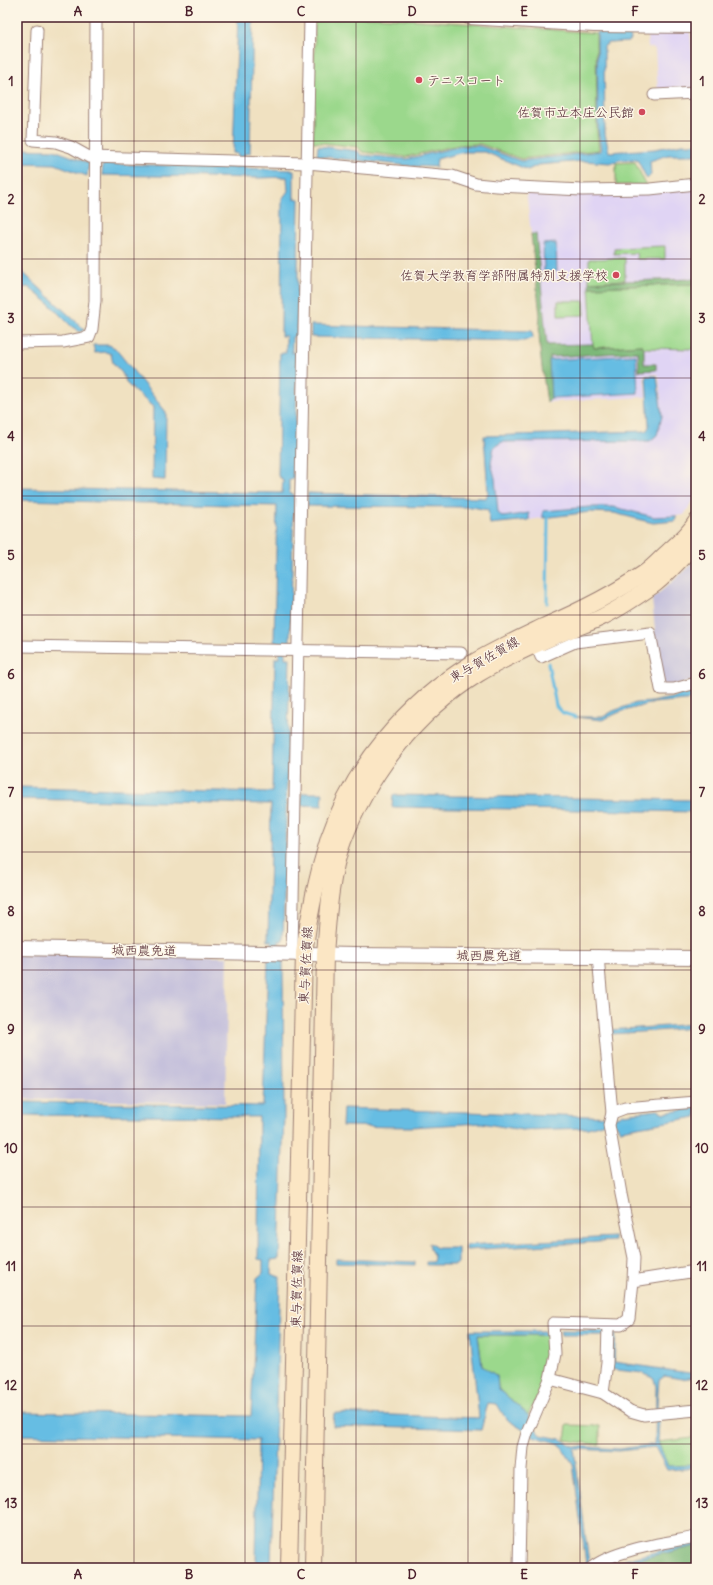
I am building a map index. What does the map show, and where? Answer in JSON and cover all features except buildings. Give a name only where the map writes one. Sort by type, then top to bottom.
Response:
[{"type":"main road","name":"東与賀佐賀線","points":[[289,1568],[287,953],[308,917],[329,838],[345,802],[363,770],[384,740],[405,717],[442,684],[471,664],[532,632],[590,606],[646,572],[690,532],[696,522]]},
{"type":"main road","name":"東与賀佐賀線","points":[[313,1568],[326,954],[331,888],[343,842],[359,806],[374,779],[396,748],[419,721],[447,696],[478,674],[536,644],[604,616],[656,583],[696,543]]},
{"type":"street","points":[[17,343],[63,342],[89,337],[92,330],[95,301],[96,17]]},
{"type":"street","points":[[287,953],[288,651],[305,343],[310,17]]},
{"type":"street","points":[[469,17],[544,19],[594,25],[696,26]]},
{"type":"street","points":[[37,30],[33,140],[56,142],[71,147],[90,157],[307,163],[452,176],[476,184],[496,186],[582,190],[650,189],[696,184]]},
{"type":"street","points":[[654,95],[696,93]]},
{"type":"street","points":[[536,644],[541,657],[575,642],[650,633],[661,689],[674,689],[696,683]]},
{"type":"street","points":[[17,646],[461,653]]},
{"type":"street","name":"城西農免道","points":[[17,948],[326,954],[696,958]]},
{"type":"street","points":[[519,1568],[521,1469],[523,1447],[527,1433],[550,1379],[555,1354],[553,1323],[608,1330],[621,1326],[630,1319],[634,1258],[609,1125],[612,1113],[598,956]]},
{"type":"street","points":[[612,1113],[625,1108],[696,1102]]},
{"type":"street","points":[[633,1281],[696,1271]]},
{"type":"street","points":[[603,1393],[607,1363],[608,1330]]},
{"type":"street","points":[[550,1379],[603,1393],[630,1411],[644,1415],[696,1410]]},
{"type":"street","points":[[591,1568],[599,1562],[623,1553],[696,1537]]},
{"type":"shaded area","points":[[651,31],[690,32],[696,90],[658,91],[655,49],[648,47],[647,35]]},
{"type":"shaded area","name":"佐賀大学教育学部附属特別支援学校","points":[[696,186],[696,496],[684,515],[676,516],[654,517],[614,507],[590,507],[543,511],[543,518],[529,520],[528,513],[503,517],[498,513],[495,478],[491,463],[494,447],[502,442],[650,441],[662,416],[659,377],[657,374],[644,375],[646,397],[547,402],[540,353],[540,315],[526,189]]},
{"type":"shaded area","points":[[696,559],[696,679],[675,685],[663,685],[653,635],[655,630],[652,599],[685,571]]},
{"type":"shaded area","points":[[17,953],[228,957],[225,1103],[17,1099]]},
{"type":"green space","points":[[315,17],[379,17],[596,33],[597,132],[599,150],[521,159],[480,144],[459,145],[406,157],[362,152],[358,147],[313,142]]},
{"type":"green space","points":[[635,162],[646,185],[616,185],[616,163]]},
{"type":"green space","points":[[531,234],[536,234],[547,345],[593,344],[594,348],[642,345],[644,348],[644,364],[656,364],[656,370],[639,371],[638,352],[550,357],[551,398],[547,402],[539,337],[540,315]]},
{"type":"green space","points":[[665,246],[665,259],[637,259],[636,253],[614,254],[614,248]]},
{"type":"green space","points":[[625,258],[625,280],[589,282],[589,259]]},
{"type":"green space","points":[[696,279],[696,284],[589,287],[589,282]]},
{"type":"green space","points":[[696,284],[696,349],[644,348],[642,345],[593,348],[589,287]]},
{"type":"green space","points":[[558,301],[584,301],[585,315],[558,316]]},
{"type":"green space","points":[[478,1335],[551,1335],[552,1353],[547,1377],[528,1415],[498,1388],[497,1376],[482,1366]]},
{"type":"green space","points":[[567,1425],[600,1426],[600,1445],[565,1440]]},
{"type":"green space","points":[[694,1425],[696,1425],[696,1465],[668,1467],[658,1442],[693,1438]]},
{"type":"green space","points":[[696,1546],[696,1565],[685,1568],[613,1568],[625,1562]]},
{"type":"water","points":[[238,17],[253,17],[250,153],[244,154],[244,168],[294,170],[294,198],[299,199],[297,336],[292,337],[292,353],[298,352],[294,477],[289,480],[289,493],[293,494],[294,500],[290,642],[285,643],[285,658],[290,658],[283,941],[279,941],[279,959],[283,960],[284,1117],[279,1259],[271,1260],[271,1274],[280,1277],[271,1565],[256,1564],[258,1440],[17,1435],[17,1412],[251,1416],[257,1278],[263,1273],[263,1260],[258,1259],[259,1117],[17,1115],[17,1102],[263,1106],[268,959],[273,959],[272,941],[268,941],[271,804],[17,799],[17,787],[272,792],[275,658],[279,658],[279,643],[274,642],[277,506],[17,500],[17,488],[282,493],[283,480],[278,476],[280,353],[286,353],[286,336],[281,336],[282,199],[288,191],[287,177],[260,178],[102,175],[103,164],[238,167],[238,154],[233,153]]},
{"type":"water","points":[[609,31],[630,35],[631,39],[629,42],[609,43],[604,46],[605,134],[609,152],[655,149],[683,144],[696,144],[696,155],[668,155],[650,161],[651,175],[647,179],[637,159],[620,160],[610,163],[584,161],[538,165],[528,170],[485,152],[464,152],[437,159],[436,167],[410,166],[317,156],[318,146],[358,151],[361,155],[407,159],[461,146],[480,146],[521,161],[601,151],[598,130],[597,32]]},
{"type":"water","points":[[17,149],[54,150],[89,163],[87,176],[55,164],[17,163]]},
{"type":"water","points":[[556,243],[557,271],[544,272],[543,244]]},
{"type":"water","points":[[17,267],[84,330],[80,332],[71,326],[47,302],[28,287],[21,288],[22,284],[17,282]]},
{"type":"water","points":[[311,325],[532,331],[533,338],[524,341],[311,337]]},
{"type":"water","points":[[93,345],[109,345],[115,348],[166,412],[165,480],[152,479],[153,407],[127,384],[122,373],[113,363],[111,354],[106,352],[95,353]]},
{"type":"water","points":[[636,355],[638,393],[551,398],[549,360]]},
{"type":"water","points":[[646,376],[657,376],[662,416],[657,435],[650,441],[502,442],[494,447],[491,463],[495,478],[498,513],[503,517],[529,513],[529,520],[490,524],[488,510],[472,507],[307,506],[308,493],[486,498],[488,493],[484,436],[646,431],[649,427]]},
{"type":"water","points":[[590,507],[614,507],[654,517],[676,516],[676,521],[653,523],[614,513],[590,512],[543,518],[543,511]]},
{"type":"water","points":[[696,693],[696,699],[653,703],[620,712],[602,720],[576,717],[603,717],[613,711],[636,703],[651,702],[682,694]]},
{"type":"water","points":[[302,793],[323,793],[322,806],[301,805]]},
{"type":"water","points":[[393,795],[696,800],[696,812],[392,807]]},
{"type":"water","points":[[696,1024],[696,1028],[611,1034],[610,1030]]},
{"type":"water","points":[[343,1108],[618,1117],[623,1114],[658,1110],[664,1113],[696,1108],[696,1117],[620,1130],[616,1124],[605,1123],[588,1128],[522,1130],[481,1123],[410,1127],[342,1126]]},
{"type":"water","points":[[614,1237],[614,1241],[466,1250],[466,1245]]},
{"type":"water","points":[[429,1243],[437,1248],[458,1248],[458,1263],[456,1265],[426,1265],[426,1262],[433,1262],[434,1257]]},
{"type":"water","points":[[336,1259],[415,1262],[415,1265],[336,1263]]},
{"type":"water","points":[[560,1330],[616,1331],[614,1362],[696,1374],[696,1377],[681,1379],[665,1376],[659,1380],[657,1405],[659,1421],[658,1442],[668,1466],[696,1465],[696,1468],[667,1470],[655,1447],[619,1451],[574,1449],[589,1563],[586,1564],[573,1464],[560,1444],[533,1436],[506,1419],[497,1404],[488,1403],[481,1430],[333,1426],[334,1413],[479,1418],[470,1331],[545,1331],[546,1335],[478,1335],[482,1366],[497,1376],[498,1388],[528,1415],[535,1428],[541,1435],[560,1439],[573,1446],[620,1449],[655,1444],[656,1387],[654,1379],[643,1373],[608,1369],[610,1335],[561,1335]]},
{"type":"water","points":[[696,1541],[696,1546],[625,1562],[613,1568],[603,1568],[625,1560]]},
{"type":"waterway","points":[[17,289],[21,288]]},
{"type":"waterway","points":[[547,603],[548,514]]},
{"type":"waterway","points":[[548,663],[556,706],[563,713],[576,717]]},
{"type":"place","name":"テニスコート","points":[[419,80]]},
{"type":"place","name":"佐賀市立本庄公民館","points":[[642,112]]},
{"type":"place","name":"佐賀大学教育学部附属特別支援学校","points":[[616,275]]}]
